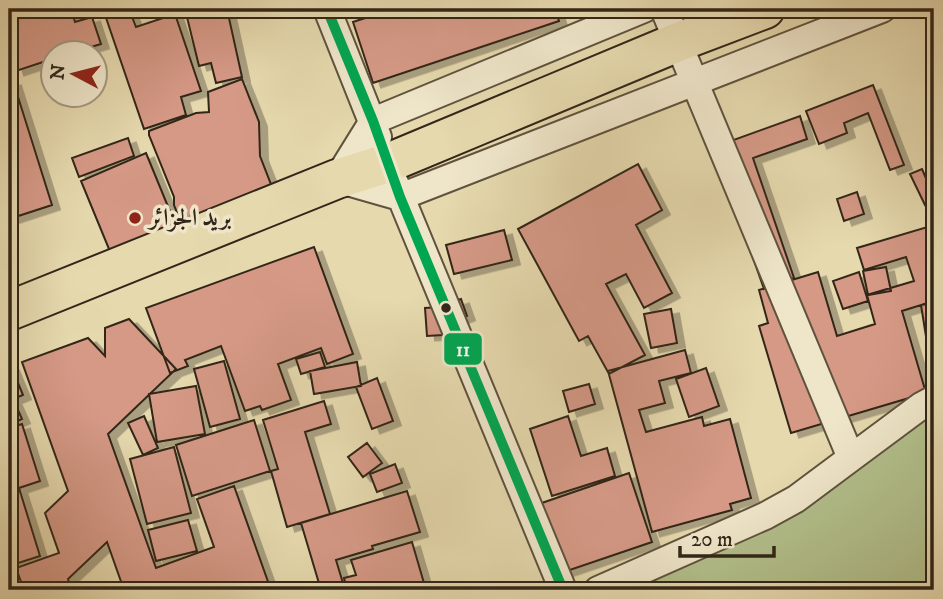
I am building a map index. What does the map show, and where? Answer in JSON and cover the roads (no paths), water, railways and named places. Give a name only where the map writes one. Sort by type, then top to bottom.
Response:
[{"type":"main road","points":[[9,311],[337,179],[394,180],[671,25],[765,9]]},
{"type":"street","points":[[327,9],[394,180],[563,590]]},
{"type":"street","points":[[337,179],[373,121],[644,9]]},
{"type":"street","points":[[394,180],[694,82],[882,9]]},
{"type":"street","points":[[671,25],[851,458]]},
{"type":"street","points":[[598,590],[765,516],[796,499],[934,399]]},
{"type":"place","name":"بريد الجزائر","points":[[135,218]]}]
